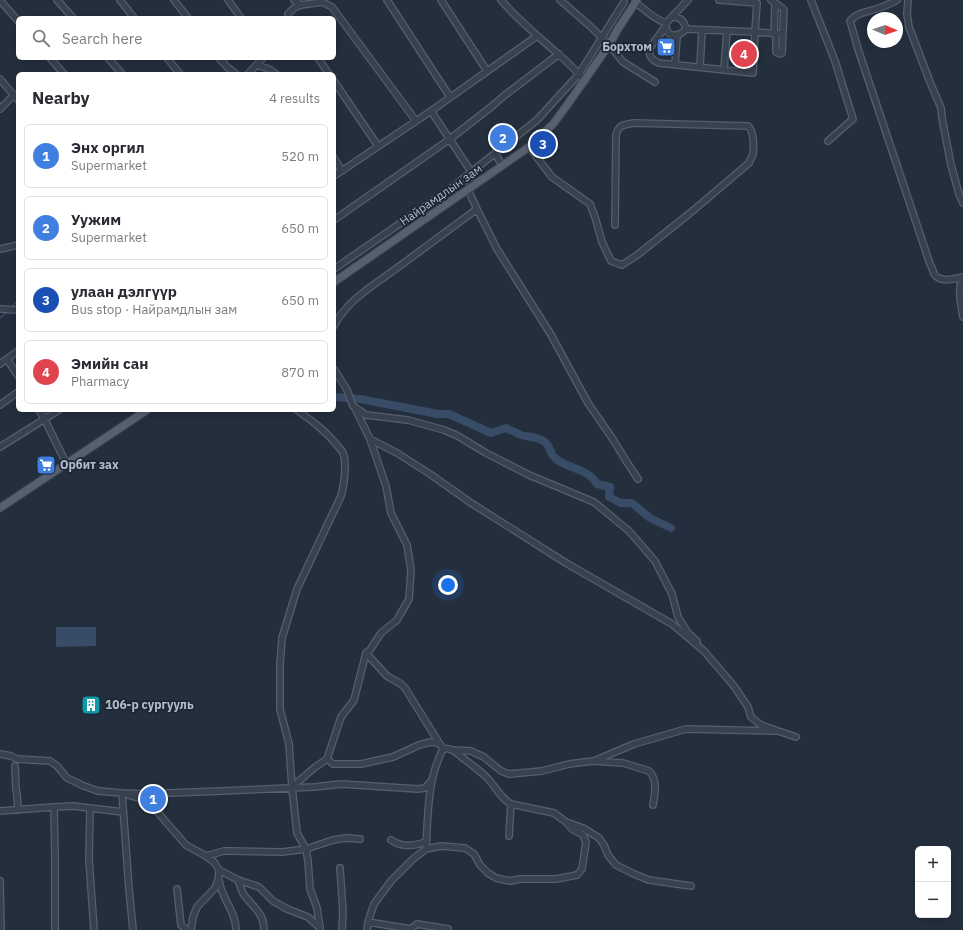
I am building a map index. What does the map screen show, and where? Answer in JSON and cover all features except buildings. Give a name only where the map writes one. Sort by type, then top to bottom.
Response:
[{"type":"main road","name":"Найрамдлын зам","points":[[336,281],[529,147],[554,123],[585,81],[634,4]]},
{"type":"main road","points":[[0,508],[144,412]]},
{"type":"street","points":[[0,0],[16,19]]},
{"type":"street","points":[[57,0],[70,16]]},
{"type":"street","points":[[120,0],[132,16]]},
{"type":"street","points":[[174,0],[186,16]]},
{"type":"street","points":[[228,0],[240,16]]},
{"type":"street","points":[[294,0],[301,5]]},
{"type":"street","points":[[387,0],[450,97]]},
{"type":"street","points":[[442,0],[487,71]]},
{"type":"street","points":[[501,0],[537,36],[559,54],[585,81]]},
{"type":"street","points":[[560,0],[591,27],[623,62],[655,82]]},
{"type":"street","points":[[688,0],[666,24],[650,49],[650,57],[659,63],[754,72],[755,32],[758,1]]},
{"type":"street","points":[[719,0],[763,0]]},
{"type":"street","points":[[810,0],[835,61],[853,119],[828,141]]},
{"type":"street","points":[[896,0],[852,18],[850,21],[930,264],[935,275],[941,279],[950,280],[963,277]]},
{"type":"street","points":[[908,0],[907,14],[909,27],[941,108],[950,165],[963,203]]},
{"type":"street","points":[[288,16],[294,8],[301,5],[323,1],[332,7],[416,121]]},
{"type":"street","points":[[336,268],[450,189],[537,120],[579,74],[623,1],[634,4],[666,24],[669,33],[672,35],[677,36],[686,29],[777,34]]},
{"type":"street","points":[[773,2],[777,34]]},
{"type":"street","points":[[773,2],[782,7],[784,10],[777,34]]},
{"type":"street","points":[[672,17],[678,17],[681,19],[685,24],[686,29]]},
{"type":"street","points":[[700,67],[702,30]]},
{"type":"street","points":[[724,70],[726,31]]},
{"type":"street","points":[[336,175],[431,111],[537,36]]},
{"type":"street","points":[[675,65],[677,36]]},
{"type":"street","points":[[336,219],[450,139],[559,54]]},
{"type":"street","points":[[52,60],[62,72]]},
{"type":"street","points":[[110,60],[120,72]]},
{"type":"street","points":[[169,60],[178,72]]},
{"type":"street","points":[[221,60],[226,67],[233,72]]},
{"type":"street","points":[[250,72],[262,60]]},
{"type":"street","points":[[319,60],[328,72]]},
{"type":"street","points":[[258,65],[273,72]]},
{"type":"street","points":[[0,79],[16,98]]},
{"type":"street","points":[[336,84],[378,146]]},
{"type":"street","points":[[0,109],[14,95]]},
{"type":"street","points":[[431,111],[472,173],[469,189],[476,209],[497,249],[550,332],[588,404],[638,479]]},
{"type":"street","points":[[529,147],[552,177],[590,204],[602,242],[611,261],[622,265],[636,256],[689,214],[749,163],[753,154],[752,129],[748,126],[634,123],[622,125],[618,129],[616,135],[615,226]]},
{"type":"street","points":[[495,153],[502,166]]},
{"type":"street","points":[[336,161],[342,171]]},
{"type":"street","points":[[336,322],[339,316],[369,288],[476,209]]},
{"type":"street","points":[[0,249],[16,245]]},
{"type":"street","points":[[963,277],[961,282],[960,298],[963,317]]},
{"type":"street","points":[[0,309],[16,310]]},
{"type":"street","points":[[0,364],[16,352]]},
{"type":"street","points":[[7,359],[16,373]]},
{"type":"street","points":[[292,787],[327,759],[341,717],[354,700],[366,654],[381,633],[397,620],[409,599],[411,570],[407,545],[391,513],[386,486],[370,439],[347,390],[336,371]]},
{"type":"street","points":[[0,405],[16,393]]},
{"type":"street","points":[[353,405],[366,415],[408,420],[444,430],[458,436],[486,453],[529,475],[594,502],[629,531],[655,562],[672,594],[678,617],[688,633],[698,642],[734,686],[748,707],[752,717],[761,725],[796,737]]},
{"type":"street","points":[[40,412],[66,463]]},
{"type":"street","points":[[0,447],[56,412]]},
{"type":"street","points":[[300,412],[319,426],[329,436],[342,452],[344,458],[344,482],[341,496],[297,589],[282,638],[279,675],[280,709],[289,744],[297,833],[306,849],[310,889],[317,908],[320,929]]},
{"type":"street","points":[[370,439],[397,453],[471,503],[566,563],[672,624],[704,651]]},
{"type":"street","points":[[366,654],[387,676],[405,688],[442,747],[432,780],[428,804],[426,849]]},
{"type":"street","points":[[593,762],[634,744],[686,729],[778,731]]},
{"type":"street","points":[[327,759],[333,764],[361,764],[393,757],[419,745],[431,742],[453,750],[471,751],[484,757],[501,771],[509,774],[542,772],[569,764],[593,762],[623,763],[649,771],[652,774],[655,784],[655,793],[652,805]]},
{"type":"street","points":[[367,930],[374,904],[391,881],[413,859],[426,849],[441,846],[465,848],[474,854],[480,865],[488,873],[496,878],[510,881],[520,879],[556,879],[577,875],[582,869],[586,842],[583,835],[572,829],[566,822],[554,813],[511,804],[505,801],[497,792],[490,780],[453,750]]},
{"type":"street","points":[[0,754],[11,756],[17,760],[50,762],[67,778],[84,786],[98,791],[122,793],[144,794],[314,787],[341,784],[418,789],[425,788],[432,780]]},
{"type":"street","points":[[15,766],[18,810]]},
{"type":"street","points":[[122,793],[129,889],[134,930]]},
{"type":"street","points":[[122,793],[141,799],[154,808],[186,845],[214,862],[219,870],[238,880],[259,887],[272,901],[286,909],[308,917],[320,929]]},
{"type":"street","points":[[509,836],[511,804]]},
{"type":"street","points":[[0,811],[73,806],[123,812]]},
{"type":"street","points":[[54,807],[55,930]]},
{"type":"street","points":[[90,809],[89,859],[94,930]]},
{"type":"street","points":[[566,822],[583,828],[599,838],[604,845],[608,856],[616,865],[649,880],[691,886]]},
{"type":"street","points":[[206,856],[233,850],[282,852],[306,849],[333,840],[346,838],[360,839]]},
{"type":"street","points":[[391,840],[398,844],[414,846],[426,842]]},
{"type":"street","points":[[340,868],[343,912],[342,930]]},
{"type":"street","points":[[191,930],[193,917],[198,907],[215,888],[219,870]]},
{"type":"street","points":[[218,880],[222,892],[230,906],[236,923],[236,930]]},
{"type":"street","points":[[238,880],[243,894],[260,914],[264,930]]},
{"type":"street","points":[[0,881],[1,930]]},
{"type":"street","points":[[177,889],[181,925],[187,930]]},
{"type":"street","points":[[368,922],[411,929],[417,924],[448,929]]},
{"type":"water","points":[[56,627],[96,627],[96,646],[56,647]]},
{"type":"waterway","points":[[11,308],[16,302]]},
{"type":"waterway","points":[[0,318],[7,312]]},
{"type":"waterway","points":[[336,397],[360,399],[438,414],[449,414],[491,433],[506,428],[521,435],[543,440],[547,444],[553,456],[560,462],[583,472],[597,484],[610,487],[609,497],[621,503],[632,503],[650,518],[671,528]]},
{"type":"place","name":"Борхтом","points":[[666,47]]},
{"type":"place","name":"Эмийн сан","points":[[744,54]]},
{"type":"place","name":"Уужим","points":[[503,138]]},
{"type":"place","name":"улаан дэлгүүр","points":[[543,144]]},
{"type":"place","name":"Орбит зах","points":[[46,465]]},
{"type":"place","name":"106-р сургууль","points":[[91,705]]},
{"type":"place","name":"Энх оргил","points":[[153,799]]}]
